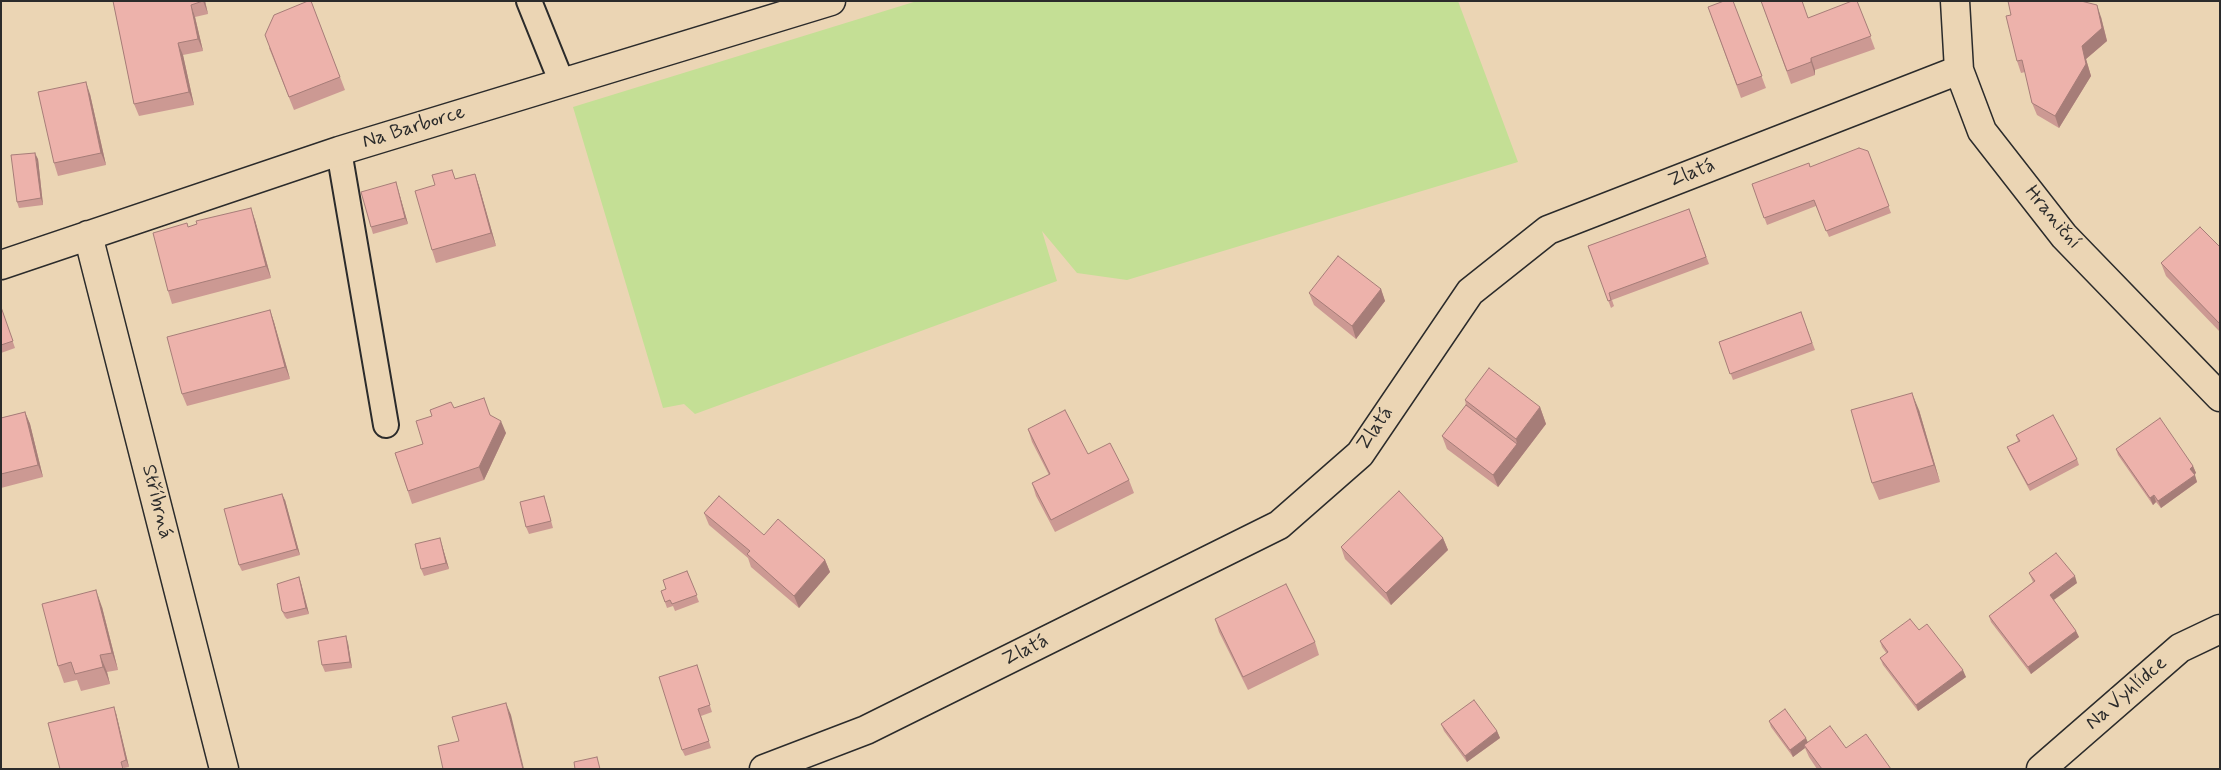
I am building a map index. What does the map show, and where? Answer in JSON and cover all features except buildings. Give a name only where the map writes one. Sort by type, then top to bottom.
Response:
[{"type":"street","name":"Na Barborce","points":[[1,265],[339,151],[831,1]]},
{"type":"street","name":"Hraniční","points":[[1954,1],[1960,70],[1982,131],[2064,236],[2220,397]]},
{"type":"street","name":"Zlatá","points":[[764,769],[866,730],[1279,525],[1360,454],[1470,292],[1548,230],[1960,70]]},
{"type":"street","name":"Stříbrná","points":[[88,235],[224,769]]},
{"type":"street","name":"Na Vyhlídce","points":[[2041,769],[2180,648],[2220,629]]},
{"type":"lane","points":[[529,1],[562,82]]},
{"type":"lane","points":[[339,151],[386,425]]},
{"type":"green space","points":[[917,1],[1458,1],[1518,162],[1127,280],[1077,273],[1042,231],[1057,281],[695,414],[684,404],[663,408],[573,107]]}]
